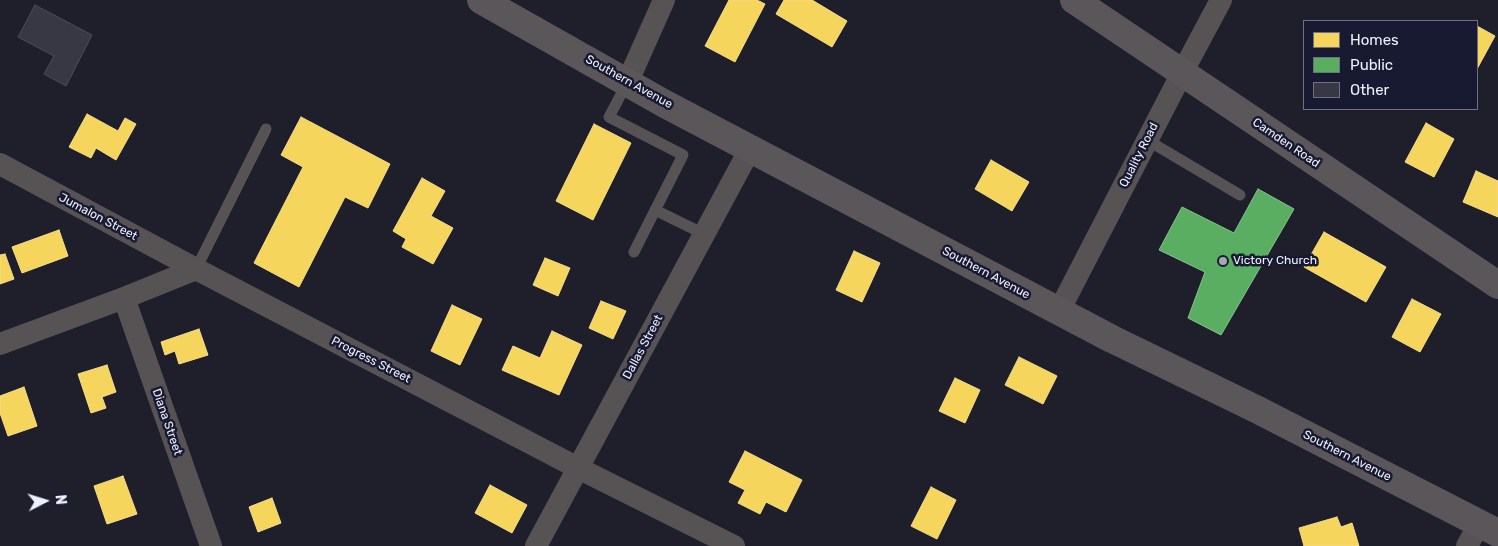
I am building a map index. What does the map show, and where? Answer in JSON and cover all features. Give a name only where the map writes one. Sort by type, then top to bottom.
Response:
[{"type":"main road","name":"Southern Avenue","points":[[480,0],[628,81],[665,104],[1059,312],[1256,409],[1482,534]]},
{"type":"main road","name":"Camden Road","points":[[1074,0],[1498,284]]},
{"type":"street","points":[[628,81],[664,0]]},
{"type":"street","name":"Quality Road","points":[[1059,312],[1221,0]]},
{"type":"street","name":"Dallas Street","points":[[536,546],[750,148]]},
{"type":"street","name":"Jumalon Street","points":[[0,164],[196,269]]},
{"type":"street","points":[[0,344],[196,269]]},
{"type":"street","name":"Progress Street","points":[[196,269],[578,468],[734,546]]},
{"type":"street","name":"Diana Street","points":[[124,298],[211,546]]},
{"type":"lane","points":[[628,81],[609,117],[683,155],[634,252]]},
{"type":"lane","points":[[196,269],[266,129]]},
{"type":"lane","points":[[1147,140],[1240,195]]},
{"type":"lane","points":[[655,210],[704,234]]},
{"type":"building: Homes","points":[[729,0],[757,0],[765,4],[735,62],[705,46]]},
{"type":"building: Homes","points":[[784,0],[812,0],[847,21],[832,47],[776,14]]},
{"type":"building: Homes","points":[[1478,27],[1495,36],[1478,67]]},
{"type":"building: Homes","points":[[87,114],[118,131],[125,118],[136,124],[116,160],[96,148],[91,158],[69,147]]},
{"type":"building: Homes","points":[[301,117],[390,164],[368,208],[345,197],[299,287],[254,263],[303,167],[281,155]]},
{"type":"building: Homes","points":[[1426,123],[1454,139],[1434,177],[1405,162]]},
{"type":"building: Homes","points":[[594,124],[631,143],[593,220],[556,201]]},
{"type":"building: Homes","points":[[991,160],[1029,182],[1012,211],[975,189]]},
{"type":"building: Homes","points":[[1476,171],[1498,181],[1498,217],[1463,202]]},
{"type":"building: Homes","points":[[422,178],[445,191],[431,216],[453,228],[433,264],[402,247],[406,239],[393,231]]},
{"type":"building: Homes","points":[[59,230],[68,256],[22,273],[12,247]]},
{"type":"building: Homes","points":[[1324,232],[1386,267],[1366,302],[1304,267]]},
{"type":"building: Homes","points":[[854,251],[880,263],[862,302],[836,290]]},
{"type":"building: Homes","points":[[5,254],[14,279],[0,284],[0,255]]},
{"type":"building: Homes","points":[[545,258],[570,268],[558,296],[533,285]]},
{"type":"building: Homes","points":[[1412,299],[1441,314],[1420,352],[1392,337]]},
{"type":"building: Homes","points":[[601,301],[626,311],[613,339],[589,328]]},
{"type":"building: Homes","points":[[452,305],[482,319],[460,365],[431,351]]},
{"type":"building: Homes","points":[[199,329],[208,355],[179,364],[175,351],[165,355],[161,342]]},
{"type":"building: Homes","points":[[552,331],[582,345],[559,395],[502,370],[513,346],[540,358]]},
{"type":"building: Homes","points":[[1019,357],[1057,376],[1043,404],[1005,385]]},
{"type":"building: Homes","points":[[107,365],[116,392],[102,397],[106,408],[91,413],[78,374]]},
{"type":"building: Homes","points":[[955,378],[980,390],[965,423],[939,411]]},
{"type":"building: Homes","points":[[24,387],[37,426],[8,436],[0,413],[0,396]]},
{"type":"building: Homes","points":[[745,451],[802,480],[786,512],[766,502],[760,514],[738,503],[745,490],[729,482]]},
{"type":"building: Homes","points":[[123,476],[137,514],[107,524],[94,486]]},
{"type":"building: Homes","points":[[490,485],[527,505],[512,533],[475,513]]},
{"type":"building: Homes","points":[[931,487],[956,500],[937,539],[911,526]]},
{"type":"building: Homes","points":[[272,498],[281,523],[258,532],[249,507]]},
{"type":"building: Homes","points":[[1337,517],[1341,527],[1352,523],[1359,546],[1304,546],[1299,528]]},
{"type":"building: Public","name":"Victory Church","points":[[1258,189],[1294,209],[1221,335],[1188,318],[1205,272],[1159,250],[1182,207],[1234,233]]},
{"type":"building: Other","points":[[35,5],[92,35],[66,86],[44,74],[54,56],[18,37]]},
{"type":"place","name":"Victory Church","points":[[1223,261]]}]
